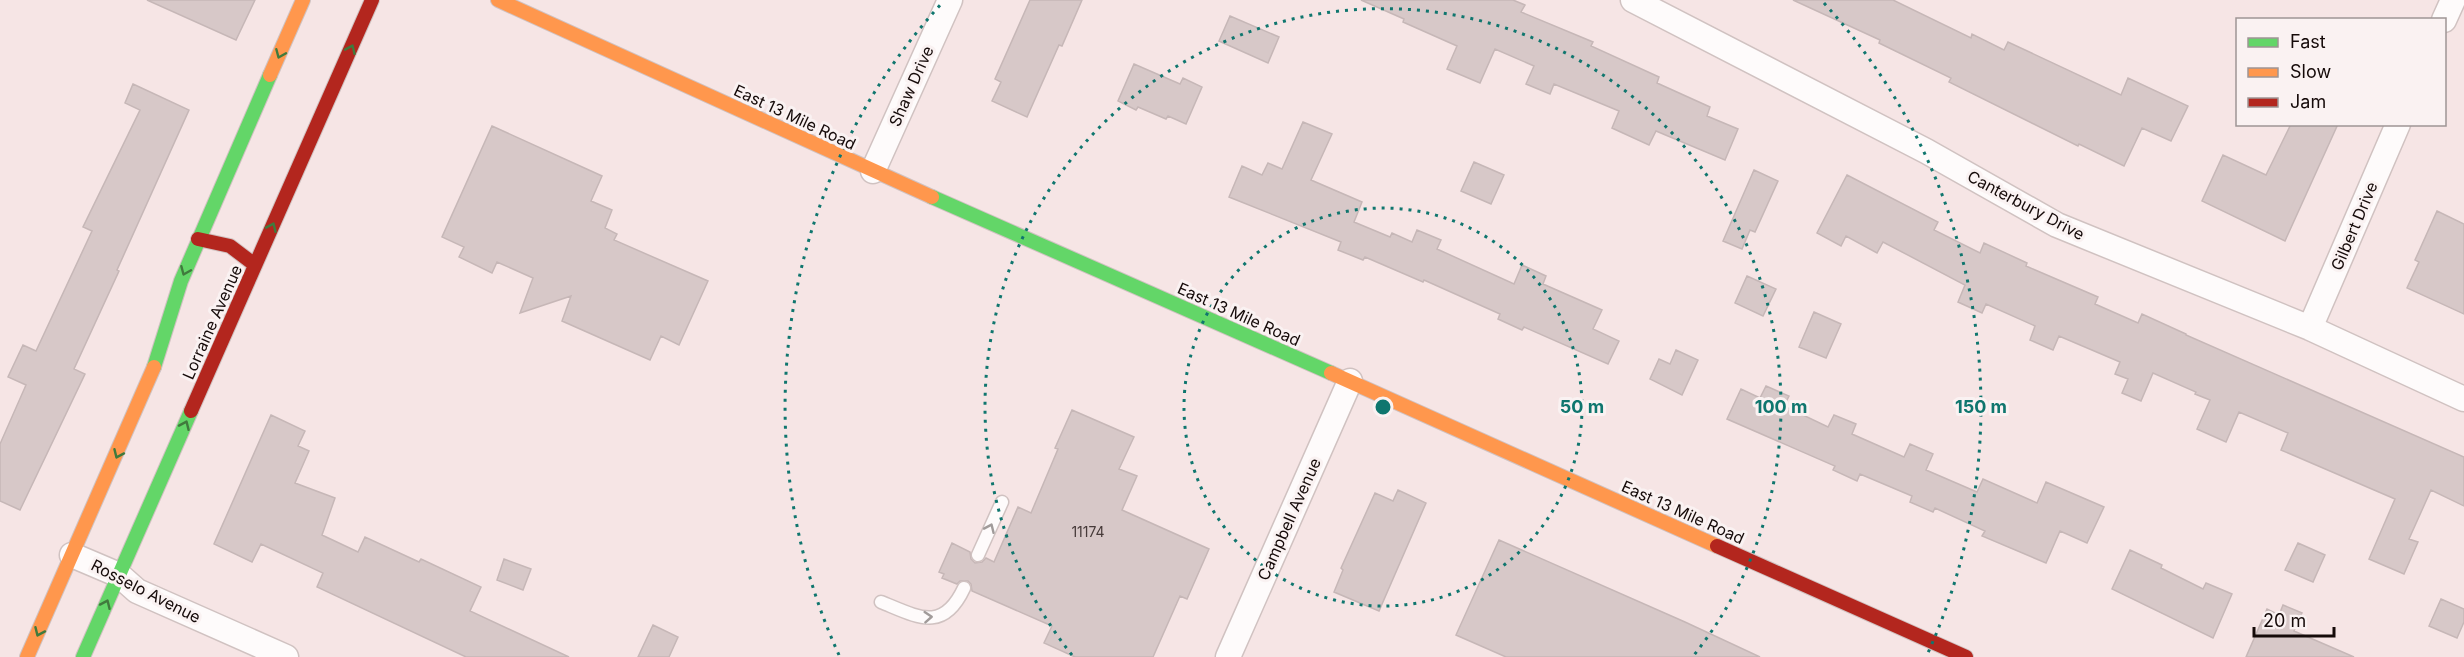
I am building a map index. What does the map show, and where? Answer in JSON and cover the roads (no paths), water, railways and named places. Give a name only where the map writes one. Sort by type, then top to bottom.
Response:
[{"type":"main road","name":"Lorraine Avenue","points":[[27,657],[150,381],[171,306],[303,0]]},
{"type":"main road","name":"Lorraine Avenue","points":[[83,657],[372,0]]},
{"type":"main road","name":"East 13 Mile Road","points":[[498,0],[873,171],[1350,381],[1966,657]]},
{"type":"main road","points":[[198,239],[229,243],[255,264]]},
{"type":"street","name":"Shaw Drive","points":[[873,171],[950,0]]},
{"type":"street","name":"Canterbury Drive","points":[[1633,0],[1926,151],[2057,225],[2310,328],[2464,399]]},
{"type":"street","points":[[2445,18],[2452,0]]},
{"type":"street","name":"Gilbert Drive","points":[[2310,328],[2397,126]]},
{"type":"street","name":"Campbell Avenue","points":[[1228,657],[1350,381]]},
{"type":"street","name":"Rosselo Avenue","points":[[72,555],[119,575],[137,591],[286,657]]},
{"type":"lane","points":[[978,555],[1002,502]]},
{"type":"lane","points":[[881,602],[919,618],[930,619],[952,609],[964,588]]}]
